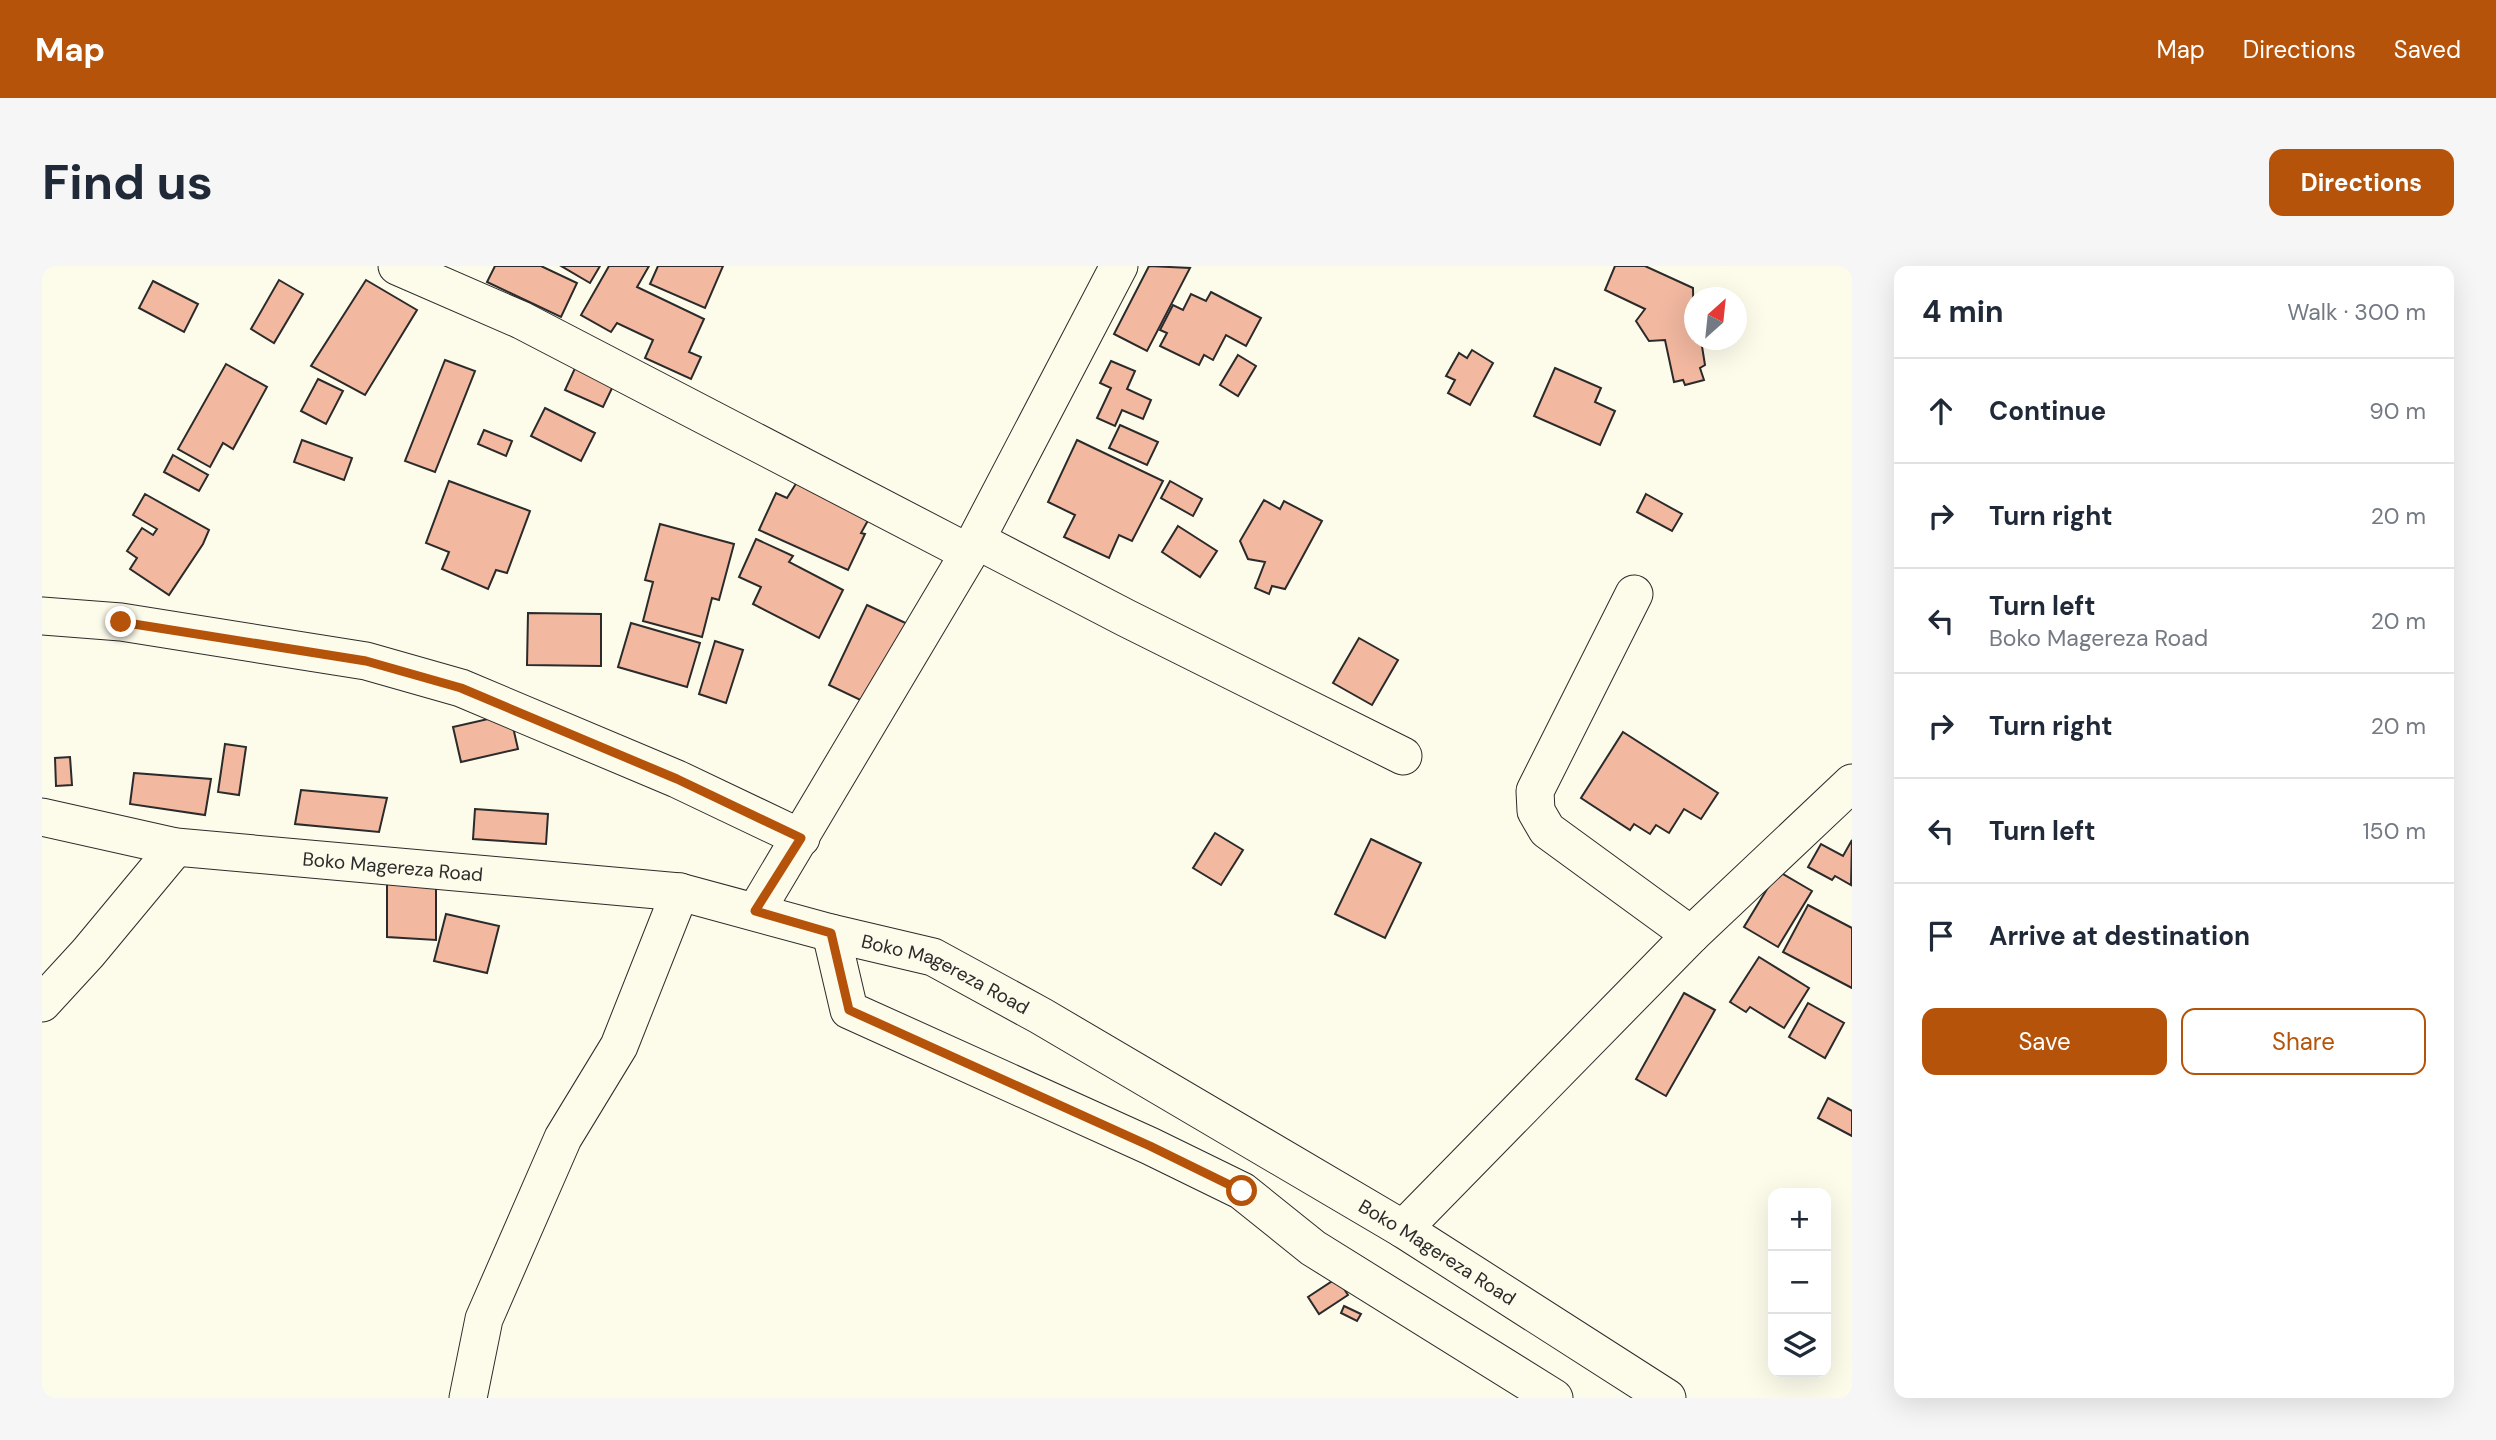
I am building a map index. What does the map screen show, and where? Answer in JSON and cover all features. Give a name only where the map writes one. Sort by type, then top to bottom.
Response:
[{"type":"street","points":[[397,266],[521,320],[972,547],[1126,618],[1403,755]]},
{"type":"street","points":[[755,911],[801,838],[972,547],[1119,266]]},
{"type":"street","points":[[1634,594],[1535,791],[1536,811],[1546,830],[1691,935]]},
{"type":"street","points":[[42,616],[121,622],[366,661],[461,688],[677,779],[801,838]]},
{"type":"street","points":[[1403,1228],[1691,935],[1852,783]]},
{"type":"street","name":"Boko Magereza Road","points":[[42,817],[176,847],[680,892],[831,933],[933,957],[1041,1016],[1403,1228],[1667,1398]]},
{"type":"street","points":[[42,1003],[88,953],[176,847]]},
{"type":"street","points":[[468,1398],[484,1319],[563,1138],[619,1046],[680,892]]},
{"type":"street","points":[[831,933],[849,1010],[1150,1146],[1242,1191],[1312,1248],[1554,1398]]},
{"type":"building","points":[[495,266],[541,266],[577,283],[561,317],[487,282]]},
{"type":"building","points":[[561,266],[600,266],[590,283]]},
{"type":"building","points":[[609,266],[649,266],[637,287],[704,319],[689,352],[701,357],[691,379],[645,358],[653,340],[617,323],[611,332],[581,315]]},
{"type":"building","points":[[658,266],[723,266],[705,308],[650,284]]},
{"type":"building","points":[[1149,266],[1190,268],[1147,351],[1114,334]]},
{"type":"building","points":[[1615,266],[1645,266],[1691,287],[1684,287],[1684,350],[1703,350],[1705,365],[1700,368],[1704,380],[1685,385],[1683,380],[1674,382],[1665,340],[1649,341],[1636,321],[1645,309],[1605,290]]},
{"type":"building","points":[[279,280],[303,294],[274,343],[251,329]]},
{"type":"building","points":[[366,280],[417,310],[365,395],[311,366]]},
{"type":"building","points":[[153,281],[198,304],[184,332],[139,308]]},
{"type":"building","points":[[1211,292],[1261,318],[1246,346],[1226,335],[1213,360],[1204,355],[1199,365],[1160,346],[1167,333],[1160,330],[1173,305],[1183,310],[1191,294],[1206,301]]},
{"type":"building","points":[[1472,350],[1493,363],[1470,405],[1448,393],[1455,380],[1446,376],[1459,353],[1467,358]]},
{"type":"building","points":[[1238,355],[1256,366],[1238,396],[1220,385]]},
{"type":"building","points":[[445,360],[475,371],[435,472],[405,461]]},
{"type":"building","points":[[1111,361],[1135,371],[1127,389],[1151,400],[1143,419],[1122,410],[1115,426],[1097,418],[1111,388],[1100,383]]},
{"type":"building","points":[[226,364],[267,387],[233,449],[223,443],[210,467],[178,449]]},
{"type":"building","points":[[576,366],[614,384],[603,407],[565,390]]},
{"type":"building","points":[[1555,368],[1601,388],[1595,402],[1615,411],[1600,445],[1534,416]]},
{"type":"building","points":[[318,379],[343,391],[326,424],[301,411]]},
{"type":"building","points":[[545,408],[595,433],[581,461],[531,436]]},
{"type":"building","points":[[1120,425],[1158,442],[1147,465],[1109,448]]},
{"type":"building","points":[[484,430],[512,441],[506,456],[478,444]]},
{"type":"building","points":[[302,440],[352,458],[344,480],[294,462]]},
{"type":"building","points":[[1077,440],[1163,481],[1132,541],[1119,535],[1109,558],[1064,537],[1075,515],[1048,502]]},
{"type":"building","points":[[173,455],[208,475],[199,491],[164,472]]},
{"type":"building","points":[[802,474],[871,515],[861,533],[865,534],[848,570],[759,530],[776,493],[787,498]]},
{"type":"building","points":[[449,481],[530,511],[507,573],[496,570],[488,589],[442,569],[449,552],[426,543]]},
{"type":"building","points":[[1170,481],[1202,499],[1193,516],[1161,498]]},
{"type":"building","points":[[145,494],[209,530],[203,544],[169,595],[130,569],[137,558],[127,551],[142,528],[153,535],[157,529],[133,515]]},
{"type":"building","points":[[1646,494],[1682,514],[1672,531],[1637,512]]},
{"type":"building","points":[[1264,500],[1280,509],[1284,501],[1322,521],[1285,589],[1272,586],[1269,594],[1255,588],[1265,562],[1248,559],[1240,541]]},
{"type":"building","points":[[660,524],[734,544],[719,600],[712,598],[702,637],[643,621],[653,582],[645,580]]},
{"type":"building","points":[[1178,526],[1217,551],[1200,577],[1162,552]]},
{"type":"building","points":[[756,539],[793,556],[789,562],[843,590],[819,638],[753,604],[761,587],[739,577]]},
{"type":"building","points":[[867,605],[912,626],[873,706],[829,685]]},
{"type":"building","points":[[528,613],[601,614],[601,666],[527,665]]},
{"type":"building","points":[[631,623],[700,643],[687,687],[618,667]]},
{"type":"building","points":[[1359,638],[1398,660],[1372,705],[1333,683]]},
{"type":"building","points":[[715,641],[743,650],[726,703],[699,694]]},
{"type":"building","points":[[510,714],[518,749],[461,762],[453,727]]},
{"type":"building","points":[[1623,732],[1718,793],[1701,819],[1684,809],[1669,833],[1656,825],[1650,834],[1634,824],[1630,830],[1581,798]]},
{"type":"building","points":[[225,744],[246,747],[239,795],[218,792]]},
{"type":"building","points":[[70,757],[72,785],[56,786],[55,758]]},
{"type":"building","points":[[134,773],[211,779],[205,815],[130,804]]},
{"type":"building","points":[[301,790],[387,798],[379,832],[295,824]]},
{"type":"building","points":[[475,809],[548,814],[546,844],[473,839]]},
{"type":"building","points":[[1215,833],[1243,850],[1221,885],[1193,868]]},
{"type":"building","points":[[1371,839],[1421,863],[1385,938],[1335,914]]},
{"type":"building","points":[[1852,840],[1851,885],[1835,876],[1832,880],[1808,867],[1821,844],[1843,856]]},
{"type":"building","points":[[1778,871],[1812,891],[1778,947],[1744,927]]},
{"type":"building","points":[[387,882],[436,884],[436,940],[387,937]]},
{"type":"building","points":[[1808,905],[1852,928],[1852,988],[1783,952]]},
{"type":"building","points":[[446,914],[499,926],[487,973],[434,961]]},
{"type":"building","points":[[1759,957],[1809,988],[1784,1028],[1750,1007],[1746,1012],[1730,1002]]},
{"type":"building","points":[[1684,993],[1715,1010],[1666,1096],[1636,1079]]},
{"type":"building","points":[[1808,1003],[1844,1023],[1825,1058],[1789,1037]]},
{"type":"building","points":[[1828,1098],[1852,1111],[1852,1136],[1818,1118]]},
{"type":"building","points":[[1337,1278],[1348,1295],[1319,1314],[1308,1297]]},
{"type":"building","points":[[1344,1306],[1361,1314],[1357,1321],[1341,1313]]},
{"type":"route","points":[[121,622],[366,661],[461,688],[677,779],[801,838],[755,911],[831,933],[849,1010],[1150,1146],[1242,1191]]}]
